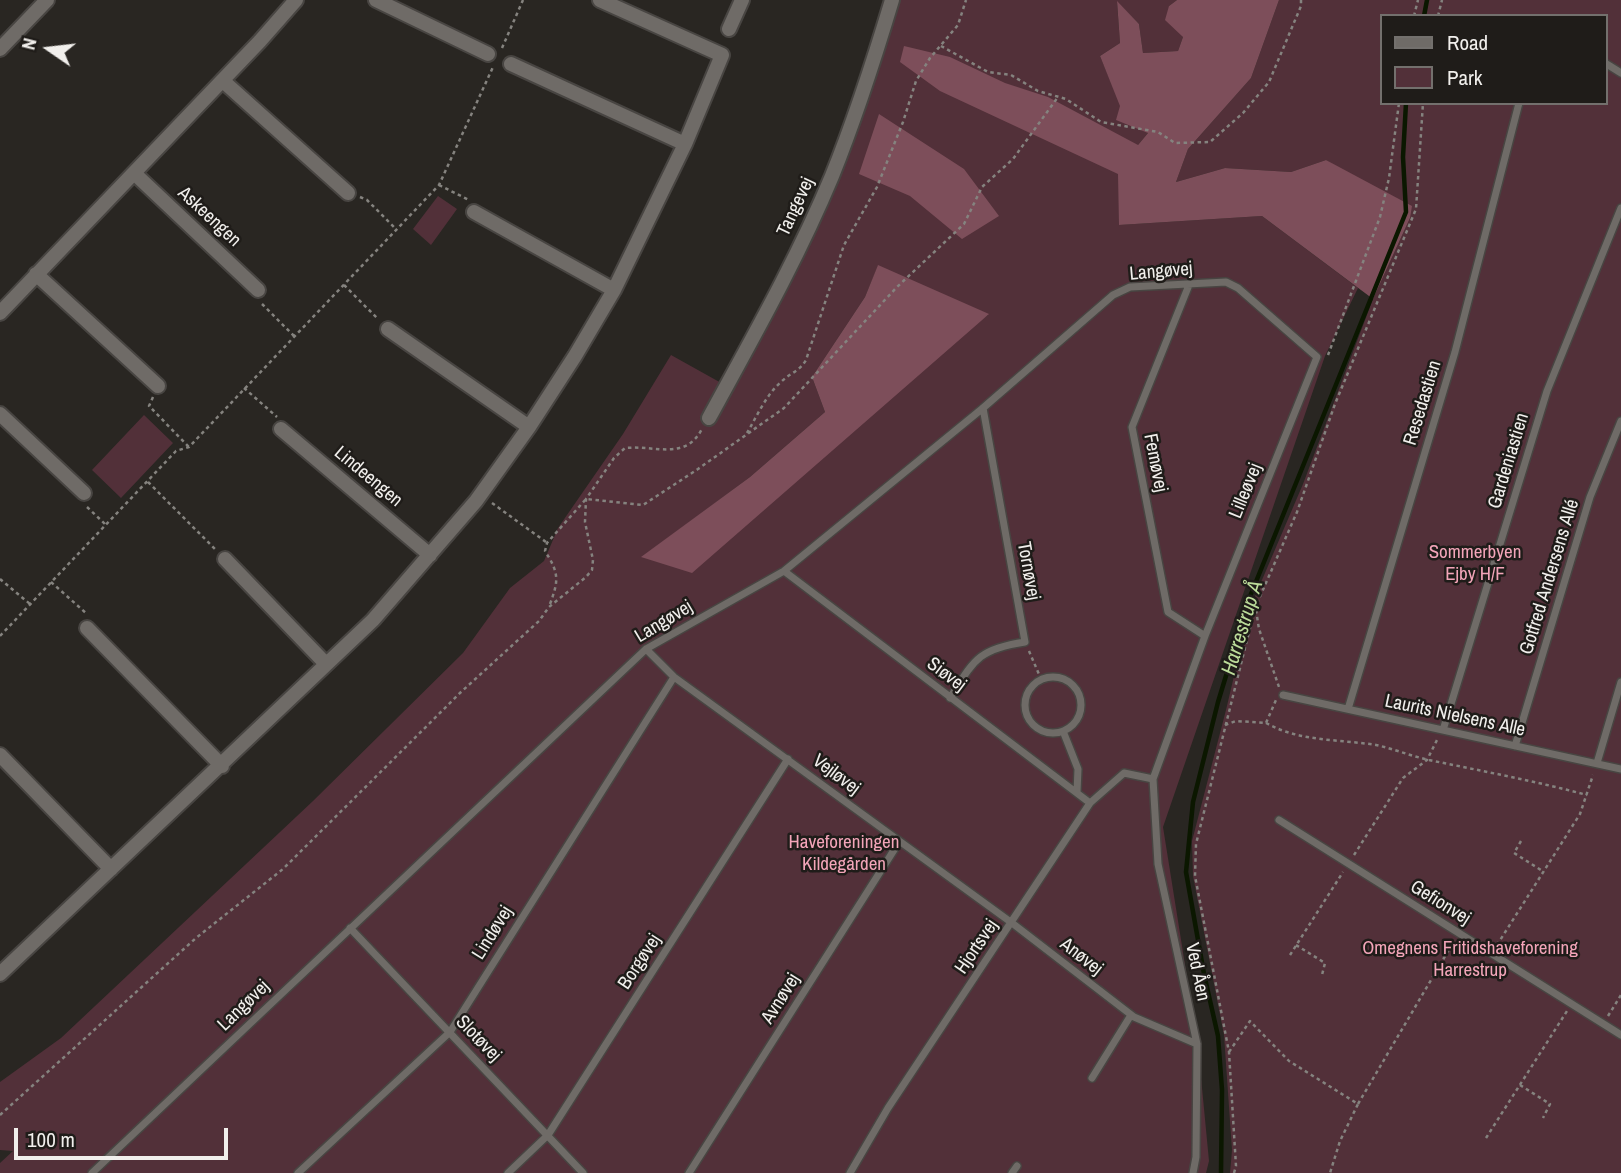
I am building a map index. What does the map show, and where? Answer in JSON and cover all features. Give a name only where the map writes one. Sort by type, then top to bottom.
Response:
[{"type":"street","points":[[0,49],[47,0]]},
{"type":"street","points":[[0,313],[296,0]]},
{"type":"street","points":[[376,0],[488,54]]},
{"type":"street","points":[[0,973],[222,766],[373,620],[481,494],[529,428],[575,356],[614,290],[685,144],[722,55],[600,0]]},
{"type":"street","points":[[729,29],[742,0]]},
{"type":"street","name":"Tangevej","points":[[709,418],[778,292],[817,210],[875,58],[892,0]]},
{"type":"street","points":[[511,64],[685,144]]},
{"type":"street","points":[[223,80],[348,193]]},
{"type":"street","name":"Askeengen","points":[[134,173],[258,289]]},
{"type":"street","points":[[474,212],[614,290]]},
{"type":"street","points":[[36,274],[158,386]]},
{"type":"street","points":[[388,329],[529,428]]},
{"type":"street","points":[[0,414],[84,493]]},
{"type":"street","name":"Lindeengen","points":[[281,429],[430,555]]},
{"type":"street","points":[[225,559],[326,664]]},
{"type":"street","points":[[87,628],[222,766]]},
{"type":"street","points":[[0,755],[111,869]]},
{"type":"lane","name":"Resedastien","points":[[1348,709],[1455,352],[1518,105]]},
{"type":"lane","name":"Gardeniastien","points":[[1443,730],[1547,391],[1621,208]]},
{"type":"lane","name":"Langøvej","points":[[92,1173],[646,649],[784,571],[983,408],[1113,295],[1130,287],[1226,282],[1238,288],[1317,357]]},
{"type":"lane","name":"Femøvej","points":[[1189,285],[1132,427],[1168,612],[1205,636]]},
{"type":"lane","name":"Lilleøvej","points":[[1153,779],[1205,636],[1317,357]]},
{"type":"lane","name":"Tornøvej","points":[[983,408],[1025,642]]},
{"type":"lane","name":"Gotfred Andersens Allé","points":[[1515,746],[1590,497],[1621,421]]},
{"type":"lane","name":"Siøvej","points":[[784,571],[1090,803]]},
{"type":"lane","points":[[950,698],[971,665],[986,651],[1001,645],[1025,642]]},
{"type":"lane","name":"Vejløvej","points":[[646,649],[674,677],[1012,923]]},
{"type":"lane","name":"Lindøvej","points":[[298,1173],[450,1032],[674,677]]},
{"type":"lane","points":[[1055,677],[1064,679],[1078,692],[1078,717],[1063,731],[1044,731],[1035,727],[1028,717],[1025,703],[1030,690],[1041,680],[1055,677]]},
{"type":"lane","points":[[1597,763],[1621,682]]},
{"type":"lane","name":"Laurits Nielsens Alle","points":[[1283,695],[1621,769]]},
{"type":"lane","points":[[1063,731],[1078,769],[1077,792]]},
{"type":"lane","name":"Borgøvej","points":[[508,1173],[548,1135],[789,760]]},
{"type":"lane","name":"Hjortsvej","points":[[850,1173],[888,1108],[1090,803],[1124,773],[1153,779]]},
{"type":"lane","name":"Ved Åen","points":[[1153,779],[1158,864],[1196,1044],[1196,1157],[1193,1173]]},
{"type":"lane","name":"Gefionvej","points":[[1279,820],[1621,1035]]},
{"type":"lane","name":"Avnøvej","points":[[689,1173],[899,842]]},
{"type":"lane","name":"Anøvej","points":[[1012,923],[1131,1015],[1196,1044]]},
{"type":"lane","name":"Slotøvej","points":[[349,928],[583,1173]]},
{"type":"lane","points":[[1093,1078],[1131,1015]]},
{"type":"path","points":[[0,636],[176,451],[189,447],[439,185],[523,0]]},
{"type":"path","points":[[747,435],[760,409],[781,382],[802,367],[806,360],[844,245],[877,187],[916,81],[923,66],[958,25],[966,0]]},
{"type":"path","points":[[941,46],[988,72],[1011,75],[1038,91],[1074,103],[1101,122],[1158,132],[1175,142],[1210,142],[1243,113],[1269,82],[1301,6],[1301,0]]},
{"type":"path","points":[[586,499],[642,505],[784,408],[897,287],[964,224],[982,187],[1013,159],[1058,97]]},
{"type":"path","points":[[1317,357],[1327,358],[1380,216],[1389,178],[1399,105]]},
{"type":"path","points":[[1234,1173],[1236,1166],[1229,1052],[1195,876],[1196,844],[1256,607],[1297,512],[1335,404],[1416,209],[1423,105]]},
{"type":"path","points":[[439,185],[471,201],[474,212]]},
{"type":"path","points":[[348,193],[367,200],[396,229]]},
{"type":"path","points":[[344,285],[388,329]]},
{"type":"path","points":[[258,289],[262,305],[294,336]]},
{"type":"path","points":[[158,386],[149,406],[189,447]]},
{"type":"path","points":[[244,388],[281,421],[281,429]]},
{"type":"path","points":[[549,607],[557,575],[545,551],[547,543],[586,499],[614,458],[625,447],[679,449],[690,446],[709,418]]},
{"type":"path","points":[[147,481],[225,559]]},
{"type":"path","points":[[84,493],[83,503],[105,524]]},
{"type":"path","points":[[481,494],[547,543]]},
{"type":"path","points":[[0,1115],[196,937],[283,869],[461,692],[539,621],[549,607],[586,577],[592,570],[593,560],[585,522],[586,499]]},
{"type":"path","points":[[0,579],[30,604]]},
{"type":"path","points":[[51,582],[92,619],[87,628]]},
{"type":"path","points":[[1256,607],[1262,639],[1283,695],[1274,702],[1266,723]]},
{"type":"path","points":[[1025,642],[1041,680]]},
{"type":"path","points":[[1226,725],[1236,720],[1266,723],[1306,737],[1377,746],[1427,760],[1471,767],[1587,794]]},
{"type":"path","points":[[1403,778],[1427,760],[1443,730]]},
{"type":"path","points":[[1492,954],[1580,814],[1597,763]]},
{"type":"path","points":[[1521,841],[1514,853],[1544,872]]},
{"type":"path","points":[[1330,1173],[1340,1141],[1358,1104],[1459,933]]},
{"type":"path","points":[[1296,945],[1325,963],[1322,975]]},
{"type":"path","points":[[1603,1024],[1621,995]]},
{"type":"path","points":[[1486,1138],[1571,1004]]},
{"type":"path","points":[[1229,1052],[1250,1021],[1289,1061],[1358,1104]]},
{"type":"path","points":[[1520,1085],[1550,1104],[1543,1118]]},
{"type":"green space","name":"Haveforeningen Kildegården","points":[[897,0],[1177,0],[1169,6],[1183,37],[1178,51],[1143,53],[1139,24],[1117,2],[1120,43],[1100,56],[1121,106],[1148,133],[1138,145],[1119,225],[1262,216],[1358,288],[1325,356],[1163,827],[1198,1046],[1209,1161],[1206,1173],[0,1173],[0,1163],[13,1151],[0,1150],[0,1082],[61,1038],[313,801],[463,653],[510,588],[544,561],[558,528],[623,434],[671,355],[732,389],[770,321],[835,182]],"holes":[[[878,266],[988,315],[642,557],[750,477],[825,412],[812,377],[865,297]]]},
{"type":"green space","points":[[1279,0],[1621,0],[1621,1173],[1230,1173],[1232,1150],[1224,1035],[1193,876],[1192,841],[1250,608],[1303,484],[1373,299],[1410,218],[1326,160],[1291,172],[1225,168],[1176,182],[1188,149],[1251,78]]},
{"type":"green space","points":[[438,196],[457,209],[431,245],[413,229]]},
{"type":"green space","points":[[144,415],[173,443],[121,498],[92,470]]},
{"type":"shaded area","points":[[1177,0],[1279,0],[1251,78],[1188,149],[1176,182],[1225,168],[1291,172],[1326,160],[1412,206],[1410,218],[1373,299],[1262,216],[1119,225],[1118,174],[940,91],[900,62],[904,46],[950,57],[1005,83],[1048,97],[1138,145],[1148,133],[1116,120],[1120,106],[1100,56],[1120,43],[1117,1],[1139,24],[1143,53],[1178,51],[1183,37],[1165,20],[1169,6]]},
{"type":"shaded area","points":[[879,114],[964,169],[999,216],[962,239],[910,196],[859,174]]},
{"type":"shaded area","points":[[878,265],[989,314],[692,573],[641,557],[750,477],[825,412],[812,377],[865,297]]},
{"type":"waterway","name":"Harrestrup Å","points":[[1424,14],[1427,0]]},
{"type":"waterway","name":"Harrestrup Å","points":[[1221,1173],[1222,1090],[1218,1036],[1186,872],[1193,802],[1218,702],[1251,594],[1406,212],[1403,157],[1406,105]]},
{"type":"park label","name":"Sommerbyen Ejby H/F","points":[[1475,564]]},
{"type":"park label","name":"Omegnens Fritidshaveforening Harrestrup","points":[[1470,960]]}]
